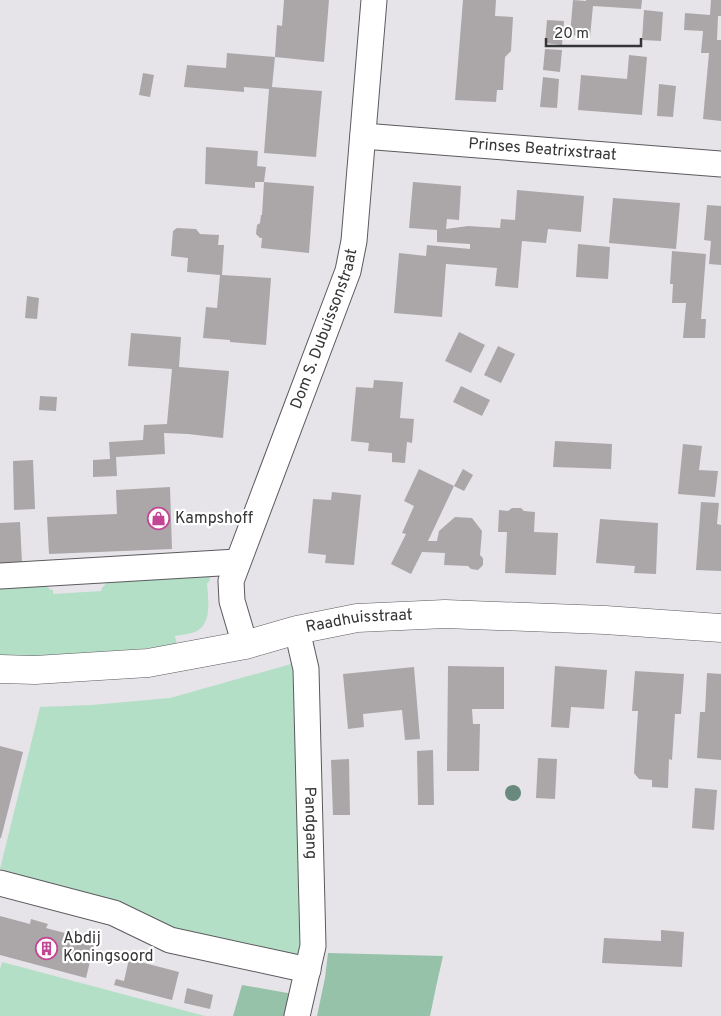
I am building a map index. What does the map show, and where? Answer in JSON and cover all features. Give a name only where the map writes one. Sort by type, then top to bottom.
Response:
[{"type":"street","name":"Dom S. Dubuissonstraat","points":[[245,645],[232,600],[231,581],[348,271],[354,242],[374,0]]},
{"type":"street","name":"Prinses Beatrixstraat","points":[[363,136],[721,164]]},
{"type":"street","points":[[0,576],[237,562]]},
{"type":"street","name":"Raadhuisstraat","points":[[0,669],[35,670],[148,663],[245,645],[296,630],[357,618],[445,614],[605,620],[721,628]]},
{"type":"street","name":"Pandgang","points":[[296,630],[306,669],[313,946],[297,1016]]},
{"type":"street","points":[[0,883],[114,913],[170,940],[308,970]]},
{"type":"green space","points":[[211,575],[207,583],[208,610],[205,623],[195,632],[175,636],[177,644],[89,654],[0,656],[0,584],[41,582],[53,590],[53,594],[101,591],[110,579]]},
{"type":"green space","points":[[291,664],[294,675],[303,942],[299,958],[174,931],[111,903],[0,869],[40,707],[92,705],[170,698]]},
{"type":"green space","points":[[328,953],[443,956],[430,1016],[317,1016]]},
{"type":"green space","points":[[2,962],[205,1016],[0,1016],[0,969]]},
{"type":"green space","points":[[242,985],[293,994],[286,1016],[233,1016]]},
{"type":"building","points":[[284,0],[329,0],[324,62],[275,57],[277,25],[282,26]]},
{"type":"building","points":[[463,0],[496,0],[495,16],[513,17],[511,51],[505,57],[503,90],[497,90],[496,102],[455,100]]},
{"type":"building","points":[[573,0],[642,0],[641,9],[593,6],[590,37],[570,35]]},
{"type":"building","points":[[711,0],[721,0],[721,16],[718,16],[717,40],[721,40],[721,121],[703,119],[709,53],[701,53],[703,31],[684,30],[685,13],[710,15]]},
{"type":"building","points":[[644,10],[663,12],[661,41],[642,40]]},
{"type":"building","points":[[547,20],[564,21],[562,45],[545,43]]},
{"type":"building","points":[[545,49],[562,50],[560,72],[543,70]]},
{"type":"building","points":[[227,53],[275,57],[272,87],[322,91],[316,157],[264,153],[269,89],[244,87],[244,92],[184,87],[187,65],[226,68]]},
{"type":"building","points":[[629,55],[647,57],[642,115],[578,110],[581,75],[627,79]]},
{"type":"building","points":[[143,73],[154,75],[150,97],[139,95]]},
{"type":"building","points":[[543,77],[559,79],[557,108],[540,107]]},
{"type":"building","points":[[659,84],[676,86],[673,117],[657,116]]},
{"type":"building","points":[[206,147],[258,151],[257,166],[266,167],[264,182],[255,182],[255,188],[205,184]]},
{"type":"building","points":[[264,182],[314,186],[309,253],[261,248],[262,238],[256,234],[257,225],[260,223],[262,215]]},
{"type":"building","points":[[413,182],[461,186],[459,220],[447,219],[446,229],[468,226],[500,228],[501,219],[515,220],[517,190],[584,196],[581,232],[548,229],[546,243],[522,241],[518,288],[495,286],[497,268],[446,264],[442,317],[394,313],[399,253],[426,256],[427,245],[470,249],[470,244],[437,242],[437,230],[409,228]]},
{"type":"building","points":[[613,198],[680,203],[676,249],[609,243]]},
{"type":"building","points":[[707,205],[721,206],[721,265],[709,264],[711,241],[704,240]]},
{"type":"building","points":[[177,228],[196,229],[200,234],[219,235],[218,245],[224,245],[222,275],[271,278],[266,345],[203,338],[206,307],[217,308],[220,275],[187,272],[188,258],[171,256],[173,231]]},
{"type":"building","points":[[578,244],[610,247],[608,279],[576,277]]},
{"type":"building","points":[[672,251],[706,254],[701,319],[706,319],[705,338],[683,338],[686,303],[672,303],[673,284],[670,284]]},
{"type":"building","points":[[27,296],[39,298],[37,319],[25,318]]},
{"type":"building","points":[[459,332],[485,345],[471,373],[445,361]]},
{"type":"building","points":[[131,333],[181,337],[179,367],[229,371],[223,438],[164,433],[165,454],[116,457],[117,476],[93,477],[93,460],[110,459],[109,442],[143,440],[144,425],[167,424],[172,369],[128,366]]},
{"type":"building","points":[[498,346],[515,354],[501,383],[484,375]]},
{"type":"building","points":[[374,380],[403,382],[400,418],[414,419],[412,443],[407,442],[405,463],[392,462],[392,453],[368,451],[369,443],[351,441],[356,387],[373,388]]},
{"type":"building","points":[[461,386],[490,400],[482,416],[453,402]]},
{"type":"building","points":[[40,396],[57,397],[56,411],[39,410]]},
{"type":"building","points":[[555,441],[612,444],[611,469],[553,467]]},
{"type":"building","points":[[683,444],[702,446],[699,470],[718,471],[715,497],[678,494]]},
{"type":"building","points":[[33,460],[35,509],[14,510],[13,461]]},
{"type":"building","points":[[419,469],[454,486],[428,541],[437,541],[439,531],[455,517],[472,518],[482,531],[480,555],[483,558],[483,565],[478,570],[471,569],[468,566],[444,565],[445,553],[422,552],[411,574],[391,564],[406,534],[402,533],[414,506],[404,501]]},
{"type":"building","points":[[463,469],[473,475],[464,491],[454,486]]},
{"type":"building","points":[[170,487],[172,549],[49,554],[47,517],[117,514],[116,490]]},
{"type":"building","points":[[332,492],[361,495],[354,565],[325,563],[326,555],[308,553],[313,499],[331,500]]},
{"type":"building","points":[[701,502],[719,503],[717,524],[721,525],[721,571],[696,570]]},
{"type":"building","points":[[512,508],[521,508],[524,511],[535,512],[534,532],[558,533],[556,575],[505,573],[507,532],[498,532],[499,510],[508,511]]},
{"type":"building","points":[[600,519],[658,523],[656,574],[634,573],[635,566],[596,563]]},
{"type":"building","points":[[20,522],[22,563],[0,564],[0,523]]},
{"type":"building","points":[[448,666],[504,667],[504,709],[472,709],[473,724],[480,724],[479,771],[447,771]]},
{"type":"building","points":[[555,666],[607,670],[604,709],[571,707],[569,728],[551,727]]},
{"type":"building","points":[[414,667],[420,739],[405,740],[402,710],[363,714],[364,727],[348,729],[343,674]]},
{"type":"building","points":[[635,671],[684,674],[681,714],[675,714],[672,760],[669,759],[668,788],[652,787],[652,780],[639,779],[634,773],[638,711],[632,711]]},
{"type":"building","points":[[707,673],[721,674],[721,760],[697,758],[700,712],[705,712]]},
{"type":"building","points":[[0,746],[23,752],[1,838],[0,838]]},
{"type":"building","points":[[433,750],[434,805],[418,805],[417,751]]},
{"type":"building","points":[[538,758],[557,759],[555,799],[536,798]]},
{"type":"building","points":[[349,759],[350,815],[333,815],[331,760]]},
{"type":"building","points":[[695,788],[717,790],[714,830],[692,828]]},
{"type":"building","name":"Abdij Koningsoord","points":[[0,916],[30,924],[31,919],[48,924],[46,928],[95,941],[86,978],[0,955]]},
{"type":"building","points":[[661,930],[684,932],[682,967],[602,963],[604,938],[661,941]]},
{"type":"building","points":[[129,959],[179,972],[172,1000],[114,985],[116,979],[124,981]]},
{"type":"building","points":[[187,988],[213,995],[210,1009],[184,1003]]},
{"type":"place","name":"Kampshoff","points":[[159,519]]},
{"type":"place","name":"Abdij Koningsoord","points":[[47,948]]}]
